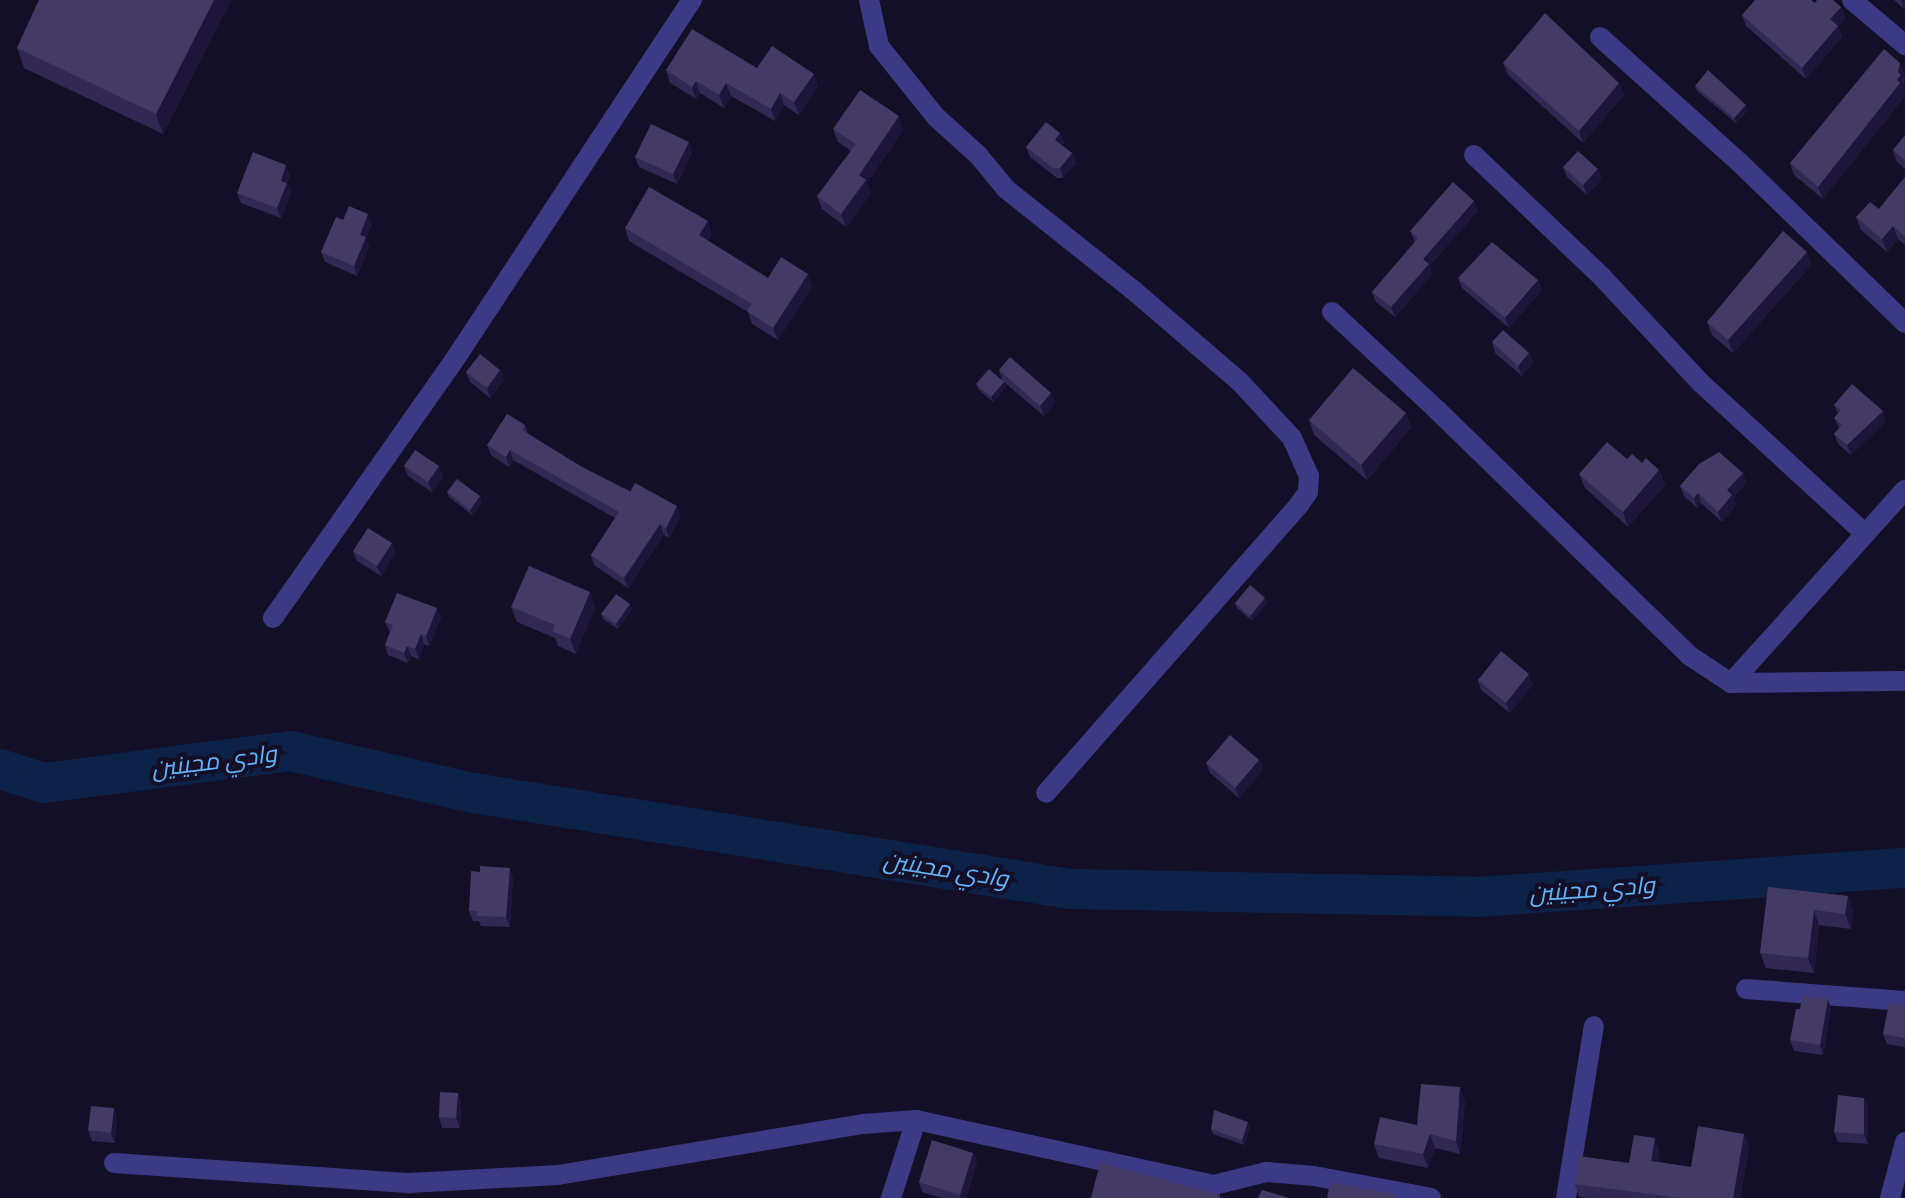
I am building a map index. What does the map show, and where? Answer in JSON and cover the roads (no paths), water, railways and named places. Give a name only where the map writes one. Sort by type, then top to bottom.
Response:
[{"type":"street","points":[[273,618],[457,356],[692,0]]},
{"type":"street","points":[[869,0],[879,46],[936,117],[978,155],[1006,189],[1133,290],[1240,382],[1292,438],[1309,476],[1308,492],[1299,505],[1046,793]]},
{"type":"street","points":[[1852,0],[1905,45]]},
{"type":"street","points":[[1600,37],[1730,153],[1905,323]]},
{"type":"street","points":[[1474,155],[1602,277],[1701,383],[1865,534]]},
{"type":"street","points":[[1332,312],[1690,656],[1731,683],[1905,681]]},
{"type":"street","points":[[1731,683],[1905,490]]},
{"type":"street","points":[[1746,989],[1905,1001]]},
{"type":"street","points":[[1566,1198],[1594,1026]]},
{"type":"street","points":[[891,1198],[916,1120]]},
{"type":"street","points":[[114,1163],[410,1183],[558,1175],[863,1124],[916,1120],[1238,1189],[1266,1172],[1431,1198]]},
{"type":"street","points":[[1890,1198],[1905,1142]]},
{"type":"waterway","name":"وادي مجينين","points":[[0,769],[44,783],[290,751],[474,793],[1070,889],[1477,897],[1905,868]]}]
